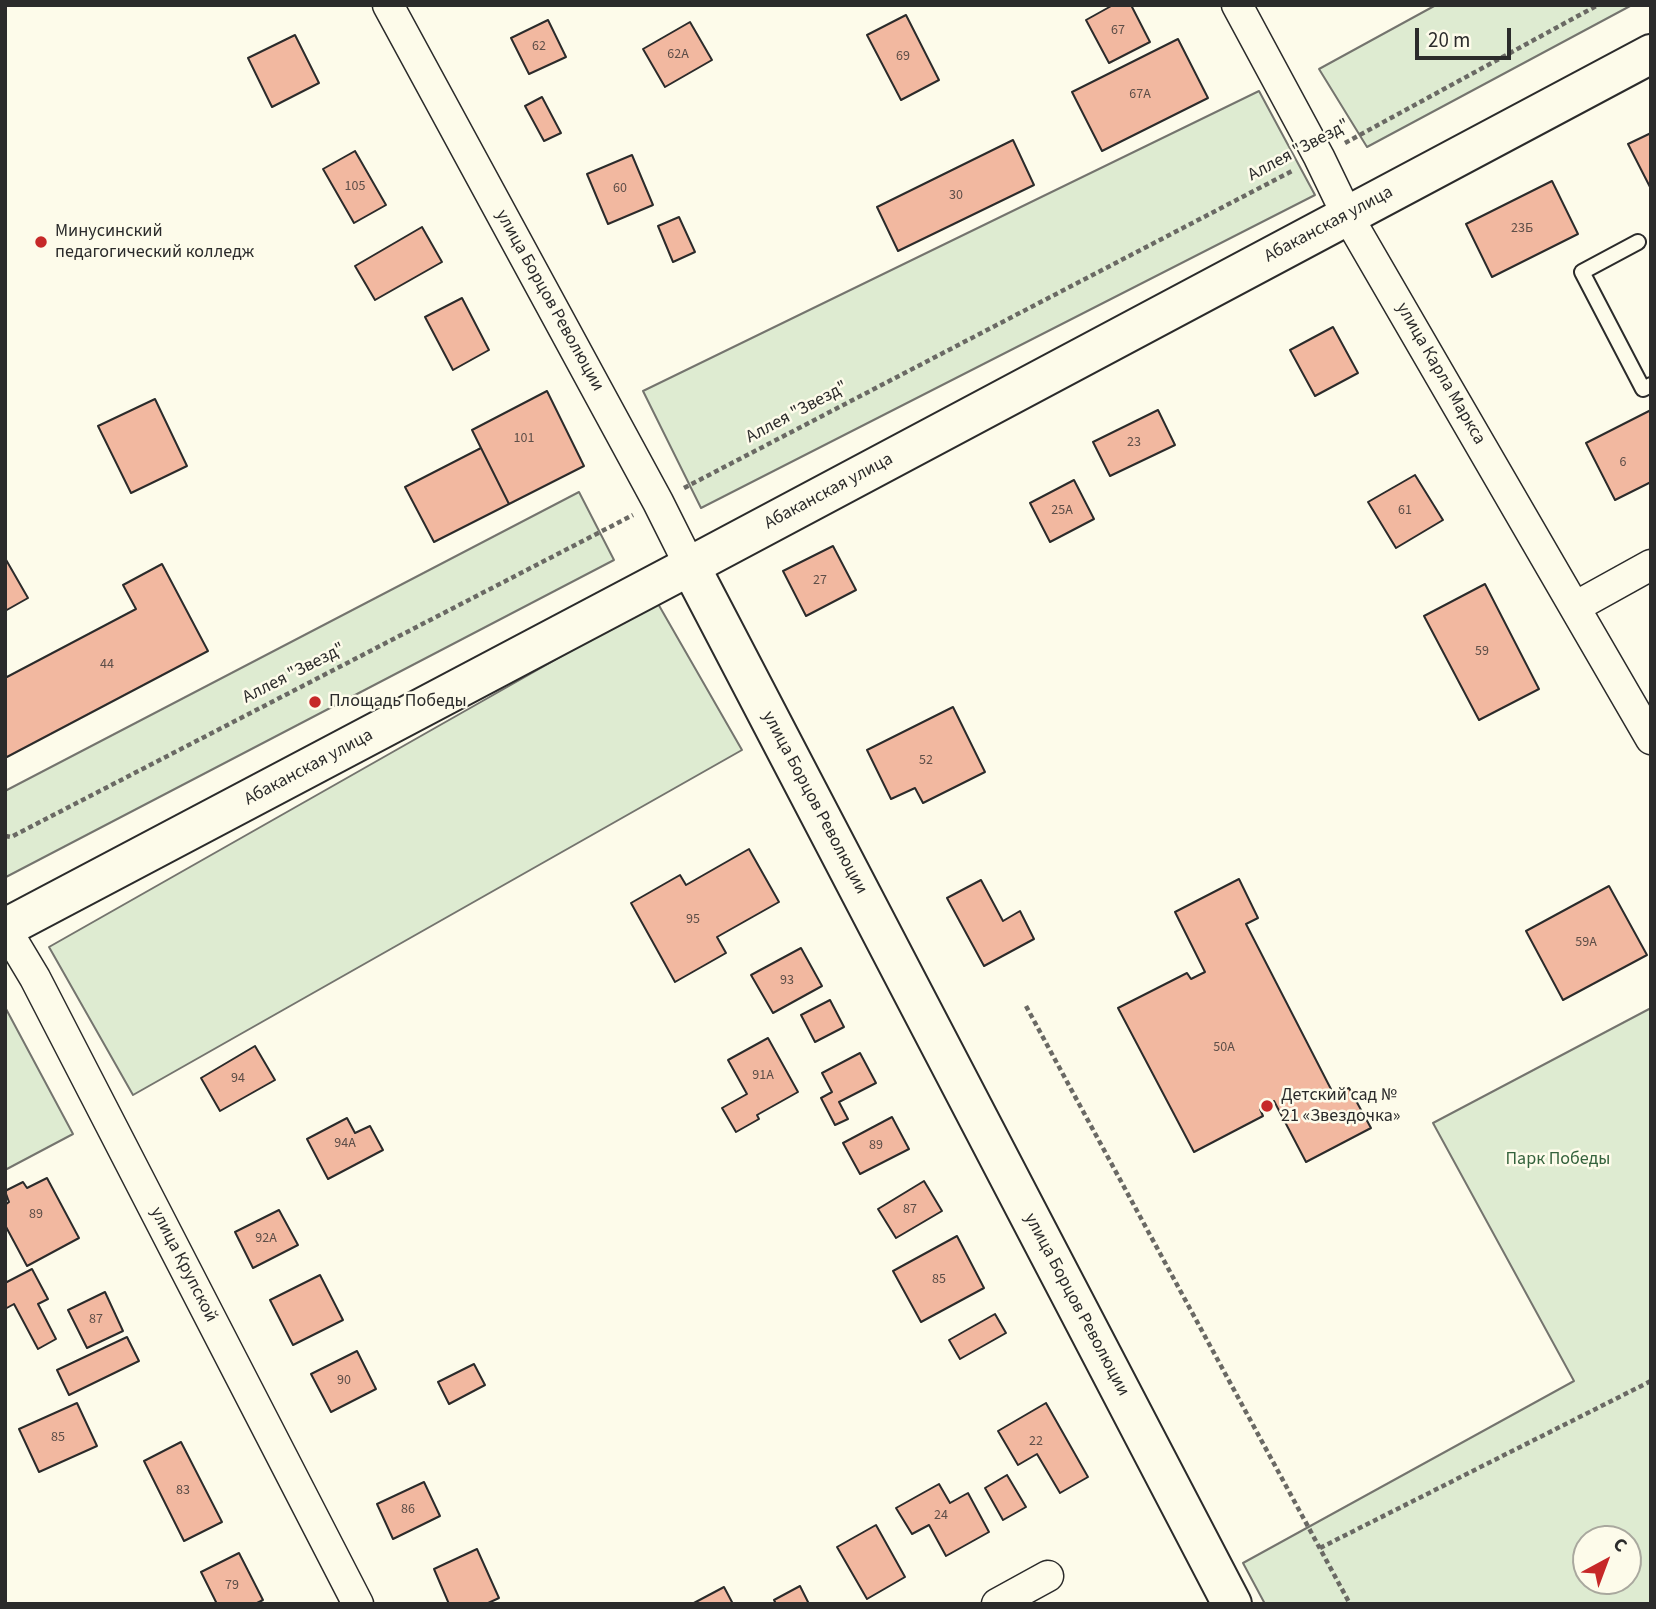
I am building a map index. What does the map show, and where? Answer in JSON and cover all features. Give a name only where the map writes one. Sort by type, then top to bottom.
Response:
[{"type":"main road","name":"Абаканская улица","points":[[5,928],[1651,54]]},
{"type":"main road","name":"улица Борцов Революции","points":[[690,566],[1233,1604]]},
{"type":"street","name":"улица Борцов Революции","points":[[388,5],[658,502],[690,566]]},
{"type":"street","name":"улица Карла Маркса","points":[[1237,5],[1319,157],[1347,215],[1651,739]]},
{"type":"street","points":[[1575,607],[1651,565]]},
{"type":"street","name":"улица Крупской","points":[[5,928],[35,978],[358,1604]]},
{"type":"street","points":[[998,1604],[1048,1576]]},
{"type":"lane","points":[[1638,242],[1582,272],[1643,389],[1651,385]]},
{"type":"path","name":"Аллея \"Звезд\"","points":[[5,836],[11,837],[658,502],[1319,157],[1598,5]]},
{"type":"path","points":[[1026,1006],[1350,1604]]},
{"type":"path","points":[[1320,1548],[1651,1381]]},
{"type":"green space","points":[[1436,5],[1632,5],[1367,147],[1319,69]]},
{"type":"green space","points":[[1259,91],[1315,195],[701,508],[643,391]]},
{"type":"green space","points":[[579,492],[614,560],[6,877],[5,791]]},
{"type":"green space","points":[[657,602],[742,750],[133,1095],[49,947]]},
{"type":"green space","points":[[5,1007],[73,1134],[5,1170]]},
{"type":"green space","name":"Парк Победы","points":[[1651,1008],[1651,1604],[1265,1604],[1243,1563],[1574,1381],[1433,1123]]},
{"type":"building","points":[[1113,5],[1131,5],[1150,42],[1109,63],[1086,20]]},
{"type":"building","points":[[906,15],[939,80],[901,100],[867,35]]},
{"type":"building","points":[[548,20],[566,57],[529,74],[511,38]]},
{"type":"building","points":[[690,22],[712,60],[665,87],[643,49]]},
{"type":"building","points":[[295,35],[319,83],[272,107],[248,58]]},
{"type":"building","points":[[1178,39],[1208,98],[1102,151],[1072,92]]},
{"type":"building","points":[[542,97],[561,133],[544,141],[525,106]]},
{"type":"building","points":[[1651,133],[1651,189],[1628,144]]},
{"type":"building","points":[[1013,140],[1034,185],[898,251],[877,207]]},
{"type":"building","points":[[355,151],[386,205],[354,223],[323,169]]},
{"type":"building","points":[[632,155],[653,205],[608,224],[587,174]]},
{"type":"building","points":[[1552,181],[1578,234],[1492,277],[1466,224]]},
{"type":"building","points":[[679,217],[695,252],[673,262],[658,226]]},
{"type":"building","points":[[422,227],[442,262],[375,300],[355,266]]},
{"type":"building","points":[[462,298],[489,350],[453,370],[425,317]]},
{"type":"building","points":[[1333,327],[1358,373],[1315,396],[1290,350]]},
{"type":"building","points":[[547,391],[584,466],[509,504],[472,430]]},
{"type":"building","points":[[155,399],[187,466],[131,493],[98,426]]},
{"type":"building","points":[[1158,410],[1175,445],[1110,476],[1093,442]]},
{"type":"building","points":[[1651,410],[1651,482],[1615,500],[1586,443]]},
{"type":"building","points":[[481,448],[509,504],[434,542],[405,487]]},
{"type":"building","points":[[1415,475],[1443,520],[1396,548],[1368,502]]},
{"type":"building","points":[[1074,480],[1094,519],[1050,542],[1030,503]]},
{"type":"building","points":[[833,546],[856,590],[806,616],[783,571]]},
{"type":"building","points":[[5,558],[28,598],[5,611]]},
{"type":"building","points":[[162,564],[208,651],[5,758],[5,678],[136,609],[123,585]]},
{"type":"building","points":[[1485,584],[1539,689],[1479,720],[1424,616]]},
{"type":"building","points":[[953,707],[985,772],[923,803],[915,788],[891,799],[867,750]]},
{"type":"building","points":[[749,849],[779,902],[717,937],[726,953],[675,982],[631,903],[680,875],[686,885]]},
{"type":"building","points":[[1239,879],[1258,918],[1246,924],[1334,1095],[1349,1088],[1371,1128],[1306,1162],[1274,1101],[1260,1109],[1263,1116],[1194,1152],[1118,1008],[1187,973],[1191,979],[1205,972],[1175,912]]},
{"type":"building","points":[[981,880],[1003,921],[1020,911],[1034,939],[984,966],[947,898]]},
{"type":"building","points":[[1609,886],[1647,955],[1563,1000],[1526,931]]},
{"type":"building","points":[[801,948],[822,986],[773,1013],[751,975]]},
{"type":"building","points":[[830,1000],[844,1027],[815,1042],[801,1015]]},
{"type":"building","points":[[768,1038],[798,1092],[757,1115],[759,1119],[736,1132],[722,1108],[747,1094],[728,1060]]},
{"type":"building","points":[[255,1046],[275,1080],[220,1111],[201,1078]]},
{"type":"building","points":[[860,1053],[876,1083],[839,1102],[848,1119],[835,1125],[821,1098],[832,1092],[822,1073]]},
{"type":"building","points":[[892,1117],[909,1149],[860,1174],[843,1143]]},
{"type":"building","points":[[347,1118],[355,1133],[370,1126],[383,1150],[328,1179],[307,1139]]},
{"type":"building","points":[[47,1178],[79,1238],[27,1266],[5,1225],[5,1205],[9,1202],[5,1191],[23,1182],[27,1188]]},
{"type":"building","points":[[924,1181],[942,1211],[896,1238],[878,1209]]},
{"type":"building","points":[[279,1210],[298,1245],[253,1268],[235,1232]]},
{"type":"building","points":[[957,1236],[984,1288],[921,1322],[893,1271]]},
{"type":"building","points":[[32,1269],[48,1299],[38,1304],[56,1339],[38,1349],[14,1304],[5,1309],[5,1283]]},
{"type":"building","points":[[320,1275],[343,1320],[293,1345],[270,1300]]},
{"type":"building","points":[[105,1292],[123,1331],[87,1348],[68,1310]]},
{"type":"building","points":[[995,1314],[1006,1333],[960,1359],[949,1340]]},
{"type":"building","points":[[127,1337],[139,1361],[69,1395],[57,1370]]},
{"type":"building","points":[[357,1351],[376,1389],[331,1412],[311,1374]]},
{"type":"building","points":[[474,1364],[485,1385],[449,1404],[438,1382]]},
{"type":"building","points":[[77,1403],[97,1446],[39,1472],[19,1429]]},
{"type":"building","points":[[1046,1403],[1088,1477],[1060,1493],[1037,1454],[1018,1465],[998,1431]]},
{"type":"building","points":[[181,1442],[222,1522],[184,1541],[144,1461]]},
{"type":"building","points":[[1007,1475],[1026,1507],[1003,1520],[985,1488]]},
{"type":"building","points":[[424,1482],[440,1516],[393,1539],[377,1504]]},
{"type":"building","points":[[939,1484],[950,1503],[968,1493],[989,1532],[946,1556],[929,1525],[912,1534],[896,1508]]},
{"type":"building","points":[[876,1525],[905,1577],[867,1599],[837,1547]]},
{"type":"building","points":[[477,1549],[499,1598],[486,1604],[449,1604],[434,1569]]},
{"type":"building","points":[[239,1553],[263,1600],[255,1604],[217,1604],[201,1572]]},
{"type":"building","points":[[800,1586],[809,1604],[776,1604],[774,1600]]},
{"type":"building","points":[[724,1587],[733,1604],[692,1604]]},
{"type":"place","name":"Минусинский педагогический колледж","points":[[41,242]]},
{"type":"place","name":"Площадь Победы","points":[[315,702]]},
{"type":"place","name":"Детский сад № 21 «Звездочка»","points":[[1267,1106]]}]
